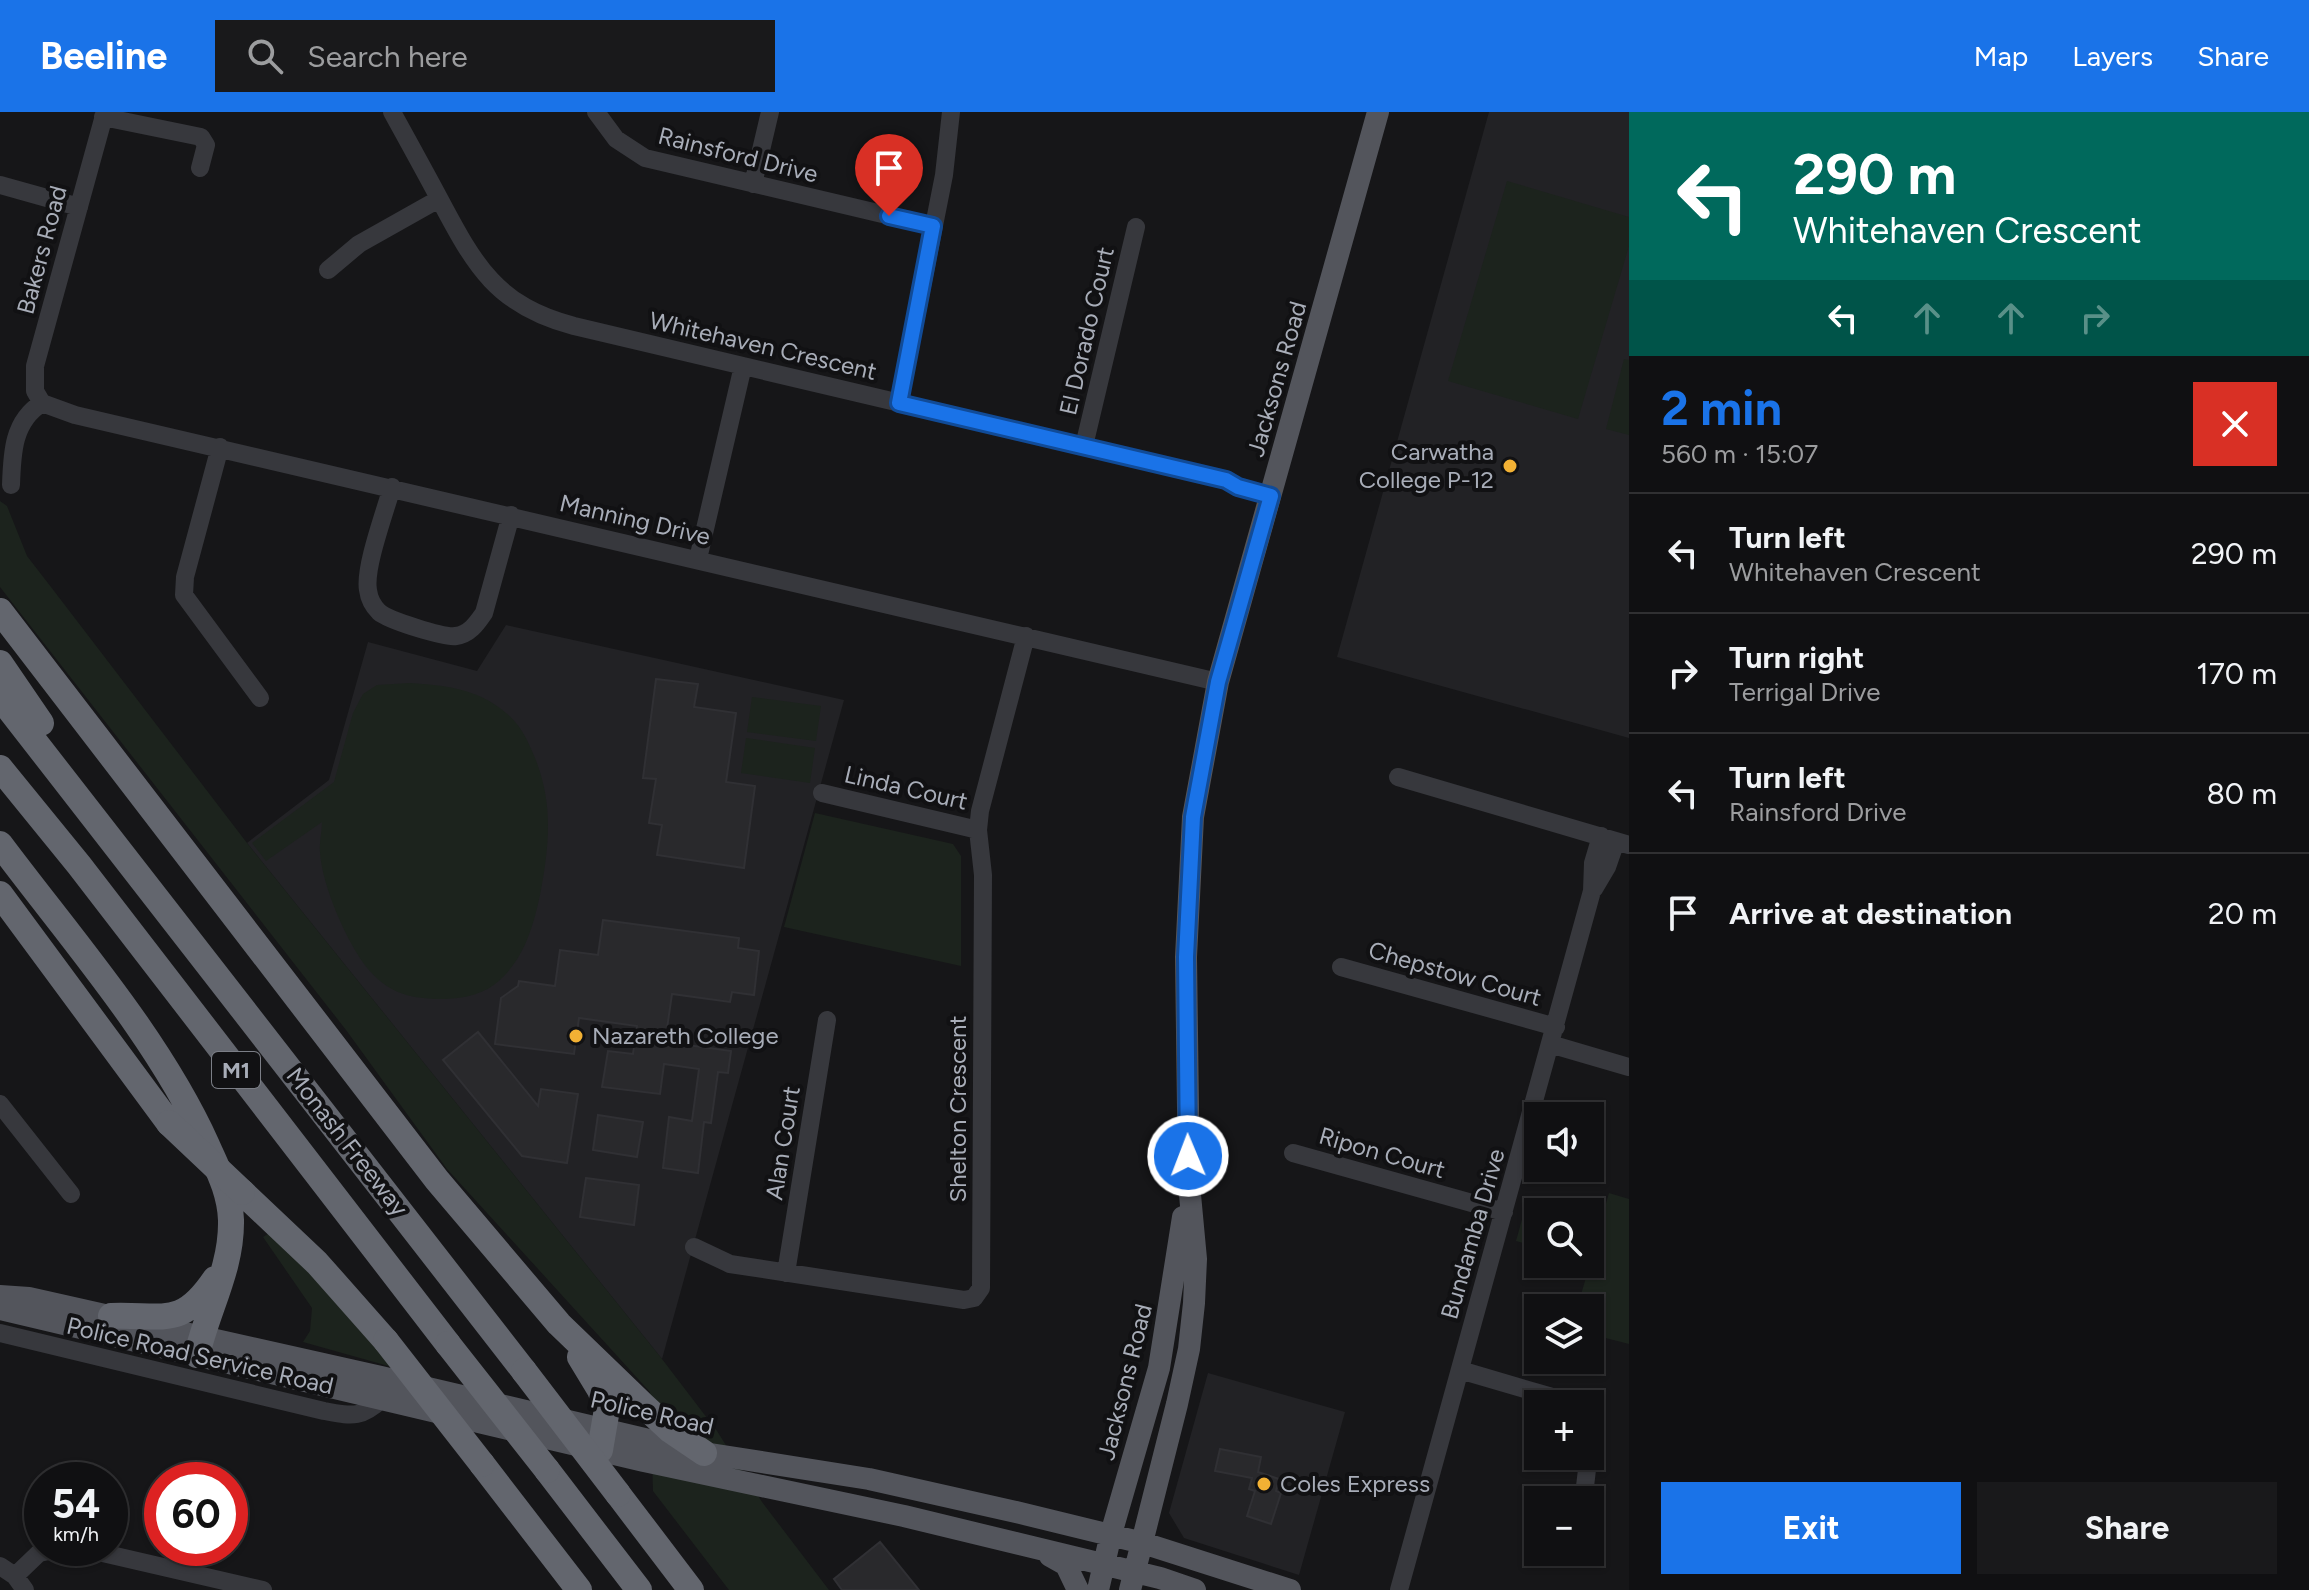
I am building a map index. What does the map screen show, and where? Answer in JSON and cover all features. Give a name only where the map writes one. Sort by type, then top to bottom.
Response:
[{"type":"highway","points":[[0,611],[437,1180],[559,1324],[650,1412],[704,1453]]},
{"type":"highway","points":[[0,663],[156,896]]},
{"type":"highway","name":"Monash Freeway","points":[[0,697],[691,1590]]},
{"type":"highway","name":"Monash Freeway","points":[[0,768],[79,865],[639,1590]]},
{"type":"highway","points":[[0,844],[170,1072],[226,1186],[231,1220],[228,1250],[218,1296],[199,1346]]},
{"type":"highway","points":[[0,894],[169,1123],[317,1263],[386,1341],[579,1590]]},
{"type":"highway","points":[[111,1316],[181,1314],[199,1301],[215,1280],[228,1250]]},
{"type":"highway","points":[[559,1324],[600,1390],[607,1409],[602,1439]]},
{"type":"main road","name":"Jacksons Road","points":[[1133,1581],[1189,1349],[1194,1303],[1196,1259],[1189,1184],[1186,957],[1193,817],[1218,682],[1378,112]]},
{"type":"main road","name":"Jacksons Road","points":[[1098,1590],[1159,1368],[1189,1184]]},
{"type":"main road","name":"Police Road","points":[[0,1296],[29,1298],[111,1316],[199,1346],[383,1398],[602,1439],[869,1479],[1111,1534],[1290,1590]]},
{"type":"main road","name":"Police Road","points":[[0,1309],[199,1346],[602,1439],[1104,1565],[1133,1581],[1195,1590]]},
{"type":"main road","points":[[869,1479],[855,1483],[854,1493],[880,1501],[904,1516]]},
{"type":"main road","points":[[1038,1549],[1066,1565],[1078,1590]]},
{"type":"street","name":"Whitehaven Crescent","points":[[392,112],[460,239],[481,271],[506,295],[537,315],[1226,480],[1238,487],[1273,491]]},
{"type":"street","name":"Rainsford Drive","points":[[596,112],[616,139],[635,153],[659,162],[933,226]]},
{"type":"street","points":[[753,184],[770,112]]},
{"type":"street","points":[[899,403],[949,143],[951,112]]},
{"type":"street","points":[[104,114],[201,137],[206,145],[200,168]]},
{"type":"street","name":"Bakers Road","points":[[42,403],[35,391],[35,366],[104,114]]},
{"type":"street","points":[[0,185],[79,207]]},
{"type":"street","points":[[328,270],[359,244],[439,199]]},
{"type":"street","name":"El Dorado Court","points":[[1084,446],[1136,227]]},
{"type":"street","points":[[698,559],[743,366]]},
{"type":"street","points":[[11,485],[11,459],[18,429],[28,412],[42,403]]},
{"type":"street","name":"Manning Drive","points":[[42,403],[75,415],[1218,682]]},
{"type":"street","points":[[220,447],[185,577],[184,595],[260,698]]},
{"type":"street","points":[[392,487],[368,577],[369,596],[377,609],[390,619],[449,636],[462,635],[475,627],[484,613],[511,515]]},
{"type":"street","name":"Shelton Crescent","points":[[694,1247],[730,1264],[964,1300],[974,1298],[981,1288],[983,875],[978,830],[982,799],[1026,636]]},
{"type":"street","points":[[1398,777],[1615,841]]},
{"type":"street","name":"Linda Court","points":[[822,793],[978,830]]},
{"type":"street","name":"Bundamba Drive","points":[[1399,1590],[1592,891],[1607,867],[1615,841]]},
{"type":"street","name":"Chepstow Court","points":[[1341,967],[1553,1036],[1629,1067]]},
{"type":"street","name":"Alan Court","points":[[786,1273],[827,1020]]},
{"type":"street","points":[[0,1104],[71,1194]]},
{"type":"street","name":"Ripon Court","points":[[1293,1153],[1504,1212]]},
{"type":"street","name":"Police Road Service Road","points":[[0,1333],[324,1411],[355,1416],[370,1410],[383,1398]]},
{"type":"street","points":[[1460,1370],[1528,1390]]},
{"type":"street","points":[[128,1559],[263,1590]]},
{"type":"shaded area","name":"Carwatha College P-12","points":[[1489,112],[1629,112],[1629,738],[1337,657]]},
{"type":"shaded area","points":[[1507,181],[1629,217],[1629,246],[1578,419],[1448,381]]},
{"type":"shaded area","points":[[1624,359],[1629,360],[1629,435],[1606,429]]},
{"type":"shaded area","points":[[0,501],[7,506],[27,556],[247,843],[662,1359],[717,1431],[762,1502],[829,1590],[729,1590],[653,1491],[650,1392],[447,1169],[346,1030],[0,587]]},
{"type":"shaded area","name":"Nazareth College","points":[[506,625],[844,700],[662,1359],[247,843],[329,780],[368,642],[477,671]]},
{"type":"shaded area","points":[[410,683],[473,693],[506,713],[527,739],[545,792],[548,826],[546,860],[530,932],[520,955],[505,975],[482,992],[460,998],[407,995],[383,983],[368,969],[344,930],[325,881],[320,849],[322,822],[266,861],[252,843],[334,782],[353,713],[363,694],[377,685]]},
{"type":"shaded area","points":[[752,697],[821,706],[816,741],[747,732]]},
{"type":"shaded area","points":[[746,738],[815,748],[810,783],[741,773]]},
{"type":"shaded area","points":[[815,813],[953,844],[961,856],[961,966],[784,927]]},
{"type":"shaded area","points":[[1609,1193],[1629,1199],[1629,1344],[1604,1338],[1604,1294],[1581,1294],[1586,1278],[1604,1278],[1604,1210]]},
{"type":"shaded area","points":[[1524,1212],[1524,1243],[1516,1241]]},
{"type":"shaded area","points":[[273,1231],[392,1367],[303,1342],[310,1331],[312,1308],[263,1237]]},
{"type":"shaded area","points":[[1208,1373],[1345,1412],[1299,1575],[1184,1538],[1169,1513]]},
{"type":"building","points":[[656,679],[698,684],[694,707],[736,713],[726,782],[755,786],[744,868],[657,855],[662,825],[649,823],[656,779],[643,778]]},
{"type":"building","points":[[603,920],[739,938],[738,948],[759,951],[754,995],[732,992],[730,1002],[672,994],[665,1042],[731,1051],[728,1073],[718,1072],[711,1123],[704,1122],[698,1173],[663,1168],[669,1117],[692,1121],[699,1069],[664,1064],[660,1094],[602,1087],[608,1051],[633,1054],[637,1026],[579,1018],[574,1054],[495,1044],[501,998],[518,986],[519,981],[555,986],[560,950],[598,955]]},
{"type":"building","points":[[478,1032],[538,1106],[541,1089],[578,1094],[567,1163],[522,1156],[443,1060]]},
{"type":"building","points":[[598,1115],[643,1122],[637,1157],[593,1150]]},
{"type":"building","points":[[586,1178],[639,1185],[634,1225],[580,1217]]},
{"type":"building","points":[[1220,1449],[1261,1457],[1258,1472],[1279,1479],[1276,1491],[1281,1493],[1271,1524],[1247,1516],[1255,1491],[1249,1489],[1252,1478],[1215,1471]]},
{"type":"building","points":[[880,1542],[919,1590],[842,1590],[834,1579]]},
{"type":"place","name":"Carwatha College P-12","points":[[1510,466]]},
{"type":"place","name":"Nazareth College","points":[[576,1036]]},
{"type":"place","name":"Coles Express","points":[[1264,1484]]},
{"type":"route","points":[[889,216],[933,226],[899,403],[1226,480],[1238,487],[1271,496],[1218,682],[1193,817],[1186,957],[1188,1156]]}]
